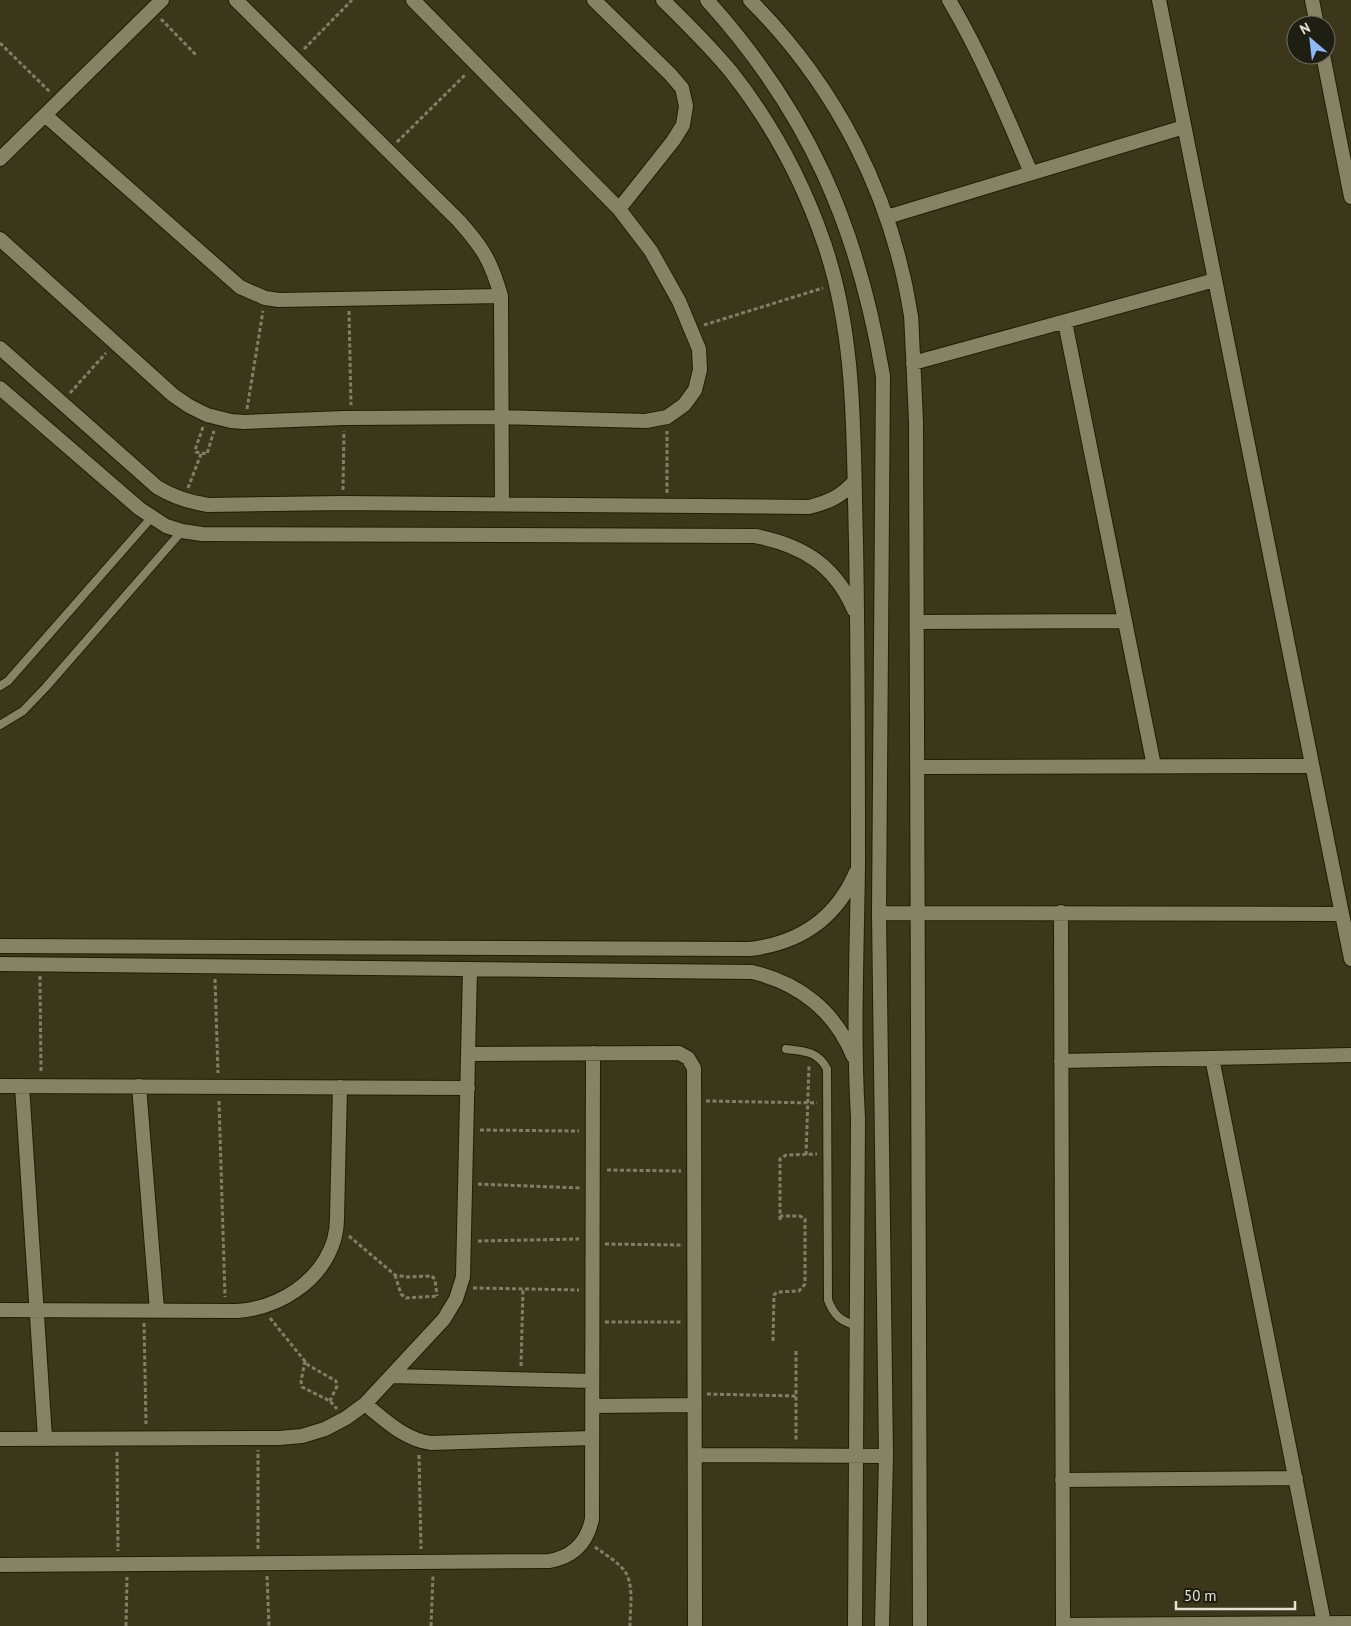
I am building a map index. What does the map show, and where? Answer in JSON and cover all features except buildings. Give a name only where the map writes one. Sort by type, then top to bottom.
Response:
[{"type":"street","points":[[236,0],[459,221],[478,243],[493,268],[501,296],[502,504]]},
{"type":"street","points":[[0,239],[173,395],[189,406],[212,417],[244,422],[347,418],[503,417],[646,420],[667,417],[684,405],[695,390],[700,370],[699,349],[679,301],[650,251],[619,209],[412,0]]},
{"type":"street","points":[[594,0],[670,74],[682,88],[686,106],[683,125],[673,141],[619,209]]},
{"type":"street","points":[[663,0],[706,43],[732,73],[776,138],[795,173],[825,246],[836,284],[845,329],[851,375],[857,618],[858,866],[855,1062],[858,1118],[855,1626]]},
{"type":"street","points":[[707,0],[736,33],[781,94],[821,167],[853,247],[866,289],[882,376],[879,913],[886,1456],[882,1626]]},
{"type":"street","points":[[750,0],[787,40],[827,94],[845,123],[868,169],[887,216],[901,267],[911,318],[916,422],[920,1626]]},
{"type":"street","points":[[949,0],[991,78],[1031,173]]},
{"type":"street","points":[[1159,0],[1351,959]]},
{"type":"street","points":[[1312,0],[1315,15]]},
{"type":"street","points":[[0,159],[157,5]]},
{"type":"street","points":[[1325,65],[1351,197]]},
{"type":"street","points":[[45,115],[240,287],[265,298],[279,300],[501,296]]},
{"type":"street","points":[[887,216],[1184,127]]},
{"type":"street","points":[[913,363],[1215,280]]},
{"type":"street","points":[[1065,322],[1154,766]]},
{"type":"street","points":[[0,348],[157,487],[183,500],[208,505],[343,503],[809,507],[827,502],[843,494],[854,482]]},
{"type":"street","points":[[0,388],[151,518],[166,526],[182,531],[202,534],[755,536],[778,540],[800,549],[819,562],[835,578],[848,597],[857,618]]},
{"type":"street","points":[[917,622],[1125,621]]},
{"type":"street","points":[[918,767],[1312,766]]},
{"type":"street","points":[[0,946],[750,949],[768,947],[785,942],[817,925],[842,899],[858,866]]},
{"type":"street","points":[[1061,912],[1063,1626],[1351,1623]]},
{"type":"street","points":[[879,913],[1342,914]]},
{"type":"street","points":[[0,964],[752,972],[770,976],[802,992],[829,1015],[844,1037],[855,1062]]},
{"type":"street","points":[[0,1439],[147,1438],[258,1440],[302,1436],[325,1429],[346,1418],[365,1404],[437,1328],[458,1293],[464,1265],[465,1241],[470,969]]},
{"type":"street","points":[[0,1565],[549,1561],[559,1559],[578,1548],[585,1539],[592,1518],[593,1053]]},
{"type":"street","points":[[469,1054],[679,1053],[688,1058],[694,1068],[695,1626]]},
{"type":"street","points":[[1061,1061],[1351,1055]]},
{"type":"street","points":[[1212,1058],[1324,1623]]},
{"type":"street","points":[[0,1086],[468,1088]]},
{"type":"street","points":[[22,1086],[45,1438]]},
{"type":"street","points":[[139,1086],[150,1310]]},
{"type":"street","points":[[0,1310],[250,1310],[289,1296],[312,1277],[330,1251],[336,1235],[340,1088]]},
{"type":"street","points":[[392,1376],[592,1381]]},
{"type":"street","points":[[592,1406],[694,1400]]},
{"type":"street","points":[[365,1404],[396,1428],[419,1442],[431,1444],[592,1438]]},
{"type":"street","points":[[695,1455],[886,1456]]},
{"type":"street","points":[[1062,1480],[1296,1478]]},
{"type":"lane","points":[[0,686],[8,681],[151,518]]},
{"type":"lane","points":[[0,725],[23,711],[46,687],[182,531]]},
{"type":"lane","points":[[786,1050],[810,1052],[818,1057],[827,1069],[828,1300],[838,1318],[856,1326]]},
{"type":"path","points":[[295,58],[352,0]]},
{"type":"path","points":[[157,5],[196,55]]},
{"type":"path","points":[[0,43],[59,101]]},
{"type":"path","points":[[388,151],[476,64]]},
{"type":"path","points":[[692,329],[836,284]]},
{"type":"path","points":[[244,422],[265,298]]},
{"type":"path","points":[[343,503],[347,418],[349,298]]},
{"type":"path","points":[[61,402],[116,343]]},
{"type":"path","points":[[212,417],[208,453],[196,452],[195,450],[212,417]]},
{"type":"path","points":[[667,417],[667,506]]},
{"type":"path","points":[[183,500],[201,453]]},
{"type":"path","points":[[40,965],[41,1086]]},
{"type":"path","points":[[214,966],[225,1311]]},
{"type":"path","points":[[806,1154],[810,1052]]},
{"type":"path","points":[[693,1100],[828,1103]]},
{"type":"path","points":[[467,1130],[593,1132]]},
{"type":"path","points":[[773,1341],[774,1295],[777,1292],[799,1291],[805,1284],[805,1220],[800,1216],[780,1218],[780,1159],[786,1155],[828,1154]]},
{"type":"path","points":[[593,1169],[694,1171]]},
{"type":"path","points":[[466,1184],[593,1188]]},
{"type":"path","points":[[336,1226],[395,1274],[407,1277],[432,1276],[435,1280],[437,1296]]},
{"type":"path","points":[[465,1241],[593,1241],[694,1245]]},
{"type":"path","points":[[395,1274],[402,1294],[406,1298],[523,1289],[592,1290]]},
{"type":"path","points":[[521,1379],[523,1289]]},
{"type":"path","points":[[262,1307],[310,1367],[336,1382],[337,1386],[330,1401]]},
{"type":"path","points":[[147,1438],[150,1310]]},
{"type":"path","points":[[592,1322],[694,1322]]},
{"type":"path","points":[[796,1350],[796,1444]]},
{"type":"path","points":[[305,1361],[301,1382],[302,1387],[330,1401],[346,1418]]},
{"type":"path","points":[[694,1400],[796,1396]]},
{"type":"path","points":[[117,1438],[126,1626]]},
{"type":"path","points":[[258,1440],[262,1563],[268,1626]]},
{"type":"path","points":[[419,1442],[431,1626]]},
{"type":"path","points":[[585,1539],[619,1565],[628,1576],[630,1583],[630,1626]]}]
